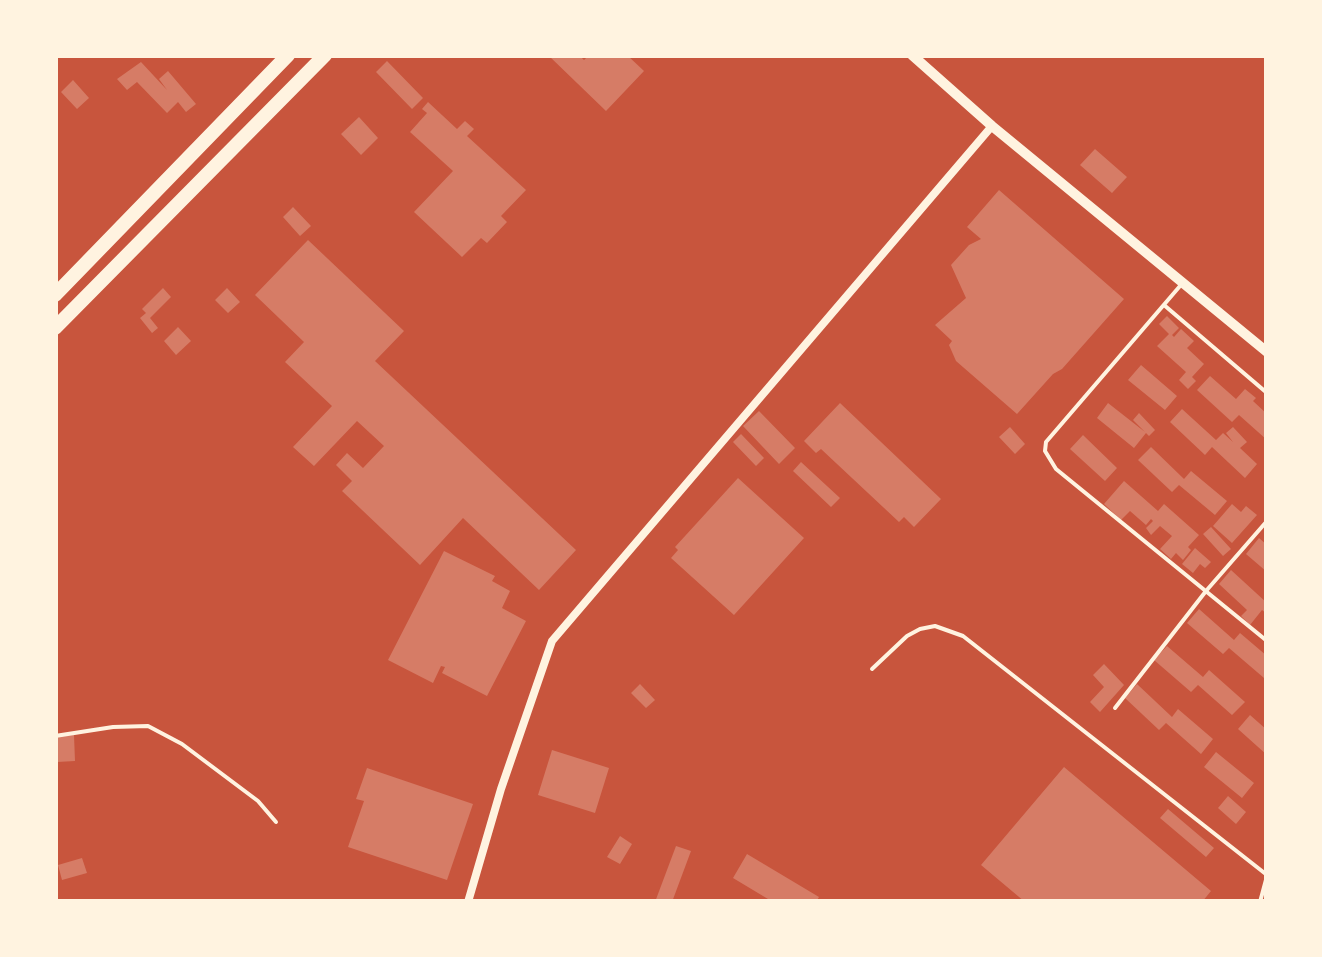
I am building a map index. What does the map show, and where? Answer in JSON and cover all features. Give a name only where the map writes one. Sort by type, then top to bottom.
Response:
[{"type":"highway","points":[[55,294],[288,55]]},
{"type":"highway","points":[[55,328],[325,55]]},
{"type":"main road","points":[[912,55],[992,126],[1267,352]]},
{"type":"street","points":[[468,902],[501,789],[552,641],[992,126]]},
{"type":"lane","points":[[1184,282],[1046,442],[1045,451],[1056,468],[1267,640]]},
{"type":"lane","points":[[1164,305],[1267,394]]},
{"type":"lane","points":[[1115,708],[1206,590],[1267,521]]},
{"type":"lane","points":[[872,669],[920,629],[934,626],[963,636],[1267,875],[1260,902]]},
{"type":"lane","points":[[55,736],[148,726],[182,744],[258,801],[276,822]]},
{"type":"building","points":[[548,55],[579,55],[584,60],[589,55],[627,55],[644,71],[606,111]]},
{"type":"building","points":[[387,61],[423,98],[412,109],[376,72]]},
{"type":"building","points":[[141,62],[167,90],[159,79],[168,71],[196,104],[186,112],[178,102],[167,113],[137,82],[127,90],[117,79]]},
{"type":"building","points":[[73,80],[89,98],[77,109],[61,92]]},
{"type":"building","points":[[428,102],[457,129],[465,121],[474,129],[467,136],[526,190],[501,216],[507,222],[487,243],[481,238],[462,257],[414,212],[453,171],[410,132],[427,113],[422,109]]},
{"type":"building","points":[[359,117],[378,138],[361,155],[341,134]]},
{"type":"building","points":[[1095,149],[1127,177],[1112,193],[1080,165]]},
{"type":"building","points":[[999,190],[1124,299],[1017,414],[956,361],[949,345],[952,341],[935,325],[966,298],[951,265],[969,245],[981,239],[967,227]]},
{"type":"building","points":[[293,207],[311,226],[300,236],[283,217]]},
{"type":"building","points":[[308,240],[404,331],[375,361],[576,550],[539,590],[463,518],[420,565],[342,491],[352,481],[336,465],[347,453],[363,468],[384,446],[357,421],[314,466],[293,447],[332,406],[285,362],[304,342],[255,295]]},
{"type":"building","points":[[163,288],[171,297],[150,318],[158,328],[152,333],[140,318],[146,313],[142,309]]},
{"type":"building","points":[[227,288],[240,302],[228,313],[215,300]]},
{"type":"building","points":[[1167,316],[1179,328],[1172,335],[1181,329],[1194,341],[1187,348],[1204,364],[1192,377],[1196,381],[1188,389],[1179,380],[1186,372],[1157,346],[1169,334],[1159,324]]},
{"type":"building","points":[[178,327],[191,341],[176,355],[164,341]]},
{"type":"building","points":[[1141,365],[1177,396],[1165,410],[1128,380]]},
{"type":"building","points":[[1210,376],[1236,399],[1245,389],[1256,398],[1253,401],[1267,414],[1267,440],[1239,415],[1232,422],[1197,390]]},
{"type":"building","points":[[840,403],[941,499],[914,527],[904,517],[899,522],[821,449],[816,453],[804,441]]},
{"type":"building","points":[[1108,403],[1145,432],[1133,420],[1139,413],[1155,430],[1149,436],[1146,433],[1134,448],[1097,418]]},
{"type":"building","points":[[1182,409],[1216,440],[1223,433],[1233,442],[1226,433],[1233,427],[1247,442],[1240,448],[1257,464],[1245,478],[1212,447],[1205,455],[1170,422]]},
{"type":"building","points":[[759,411],[795,448],[779,464],[743,426]]},
{"type":"building","points":[[1010,427],[1025,444],[1015,454],[999,437]]},
{"type":"building","points":[[741,434],[764,458],[756,466],[733,442]]},
{"type":"building","points":[[1083,435],[1117,468],[1105,481],[1070,449]]},
{"type":"building","points":[[1151,447],[1184,479],[1191,471],[1227,501],[1215,515],[1179,485],[1172,492],[1138,460]]},
{"type":"building","points":[[801,462],[840,498],[831,507],[793,471]]},
{"type":"building","points":[[738,478],[804,538],[734,615],[671,558],[678,550],[675,547]]},
{"type":"building","points":[[1124,481],[1158,511],[1164,504],[1199,535],[1183,560],[1176,553],[1171,559],[1160,549],[1172,536],[1160,526],[1151,535],[1146,528],[1151,519],[1146,525],[1130,511],[1121,520],[1104,504]]},
{"type":"building","points":[[1232,504],[1241,512],[1246,506],[1257,515],[1232,543],[1213,526]]},
{"type":"building","points":[[1211,527],[1231,549],[1223,556],[1203,534]]},
{"type":"building","points":[[1259,538],[1267,545],[1267,572],[1246,554]]},
{"type":"building","points":[[1195,548],[1211,562],[1205,568],[1200,564],[1193,573],[1182,564]]},
{"type":"building","points":[[444,551],[495,576],[492,581],[510,591],[502,608],[526,621],[487,696],[442,673],[445,667],[441,666],[433,683],[388,660]]},
{"type":"building","points":[[1231,570],[1267,603],[1267,614],[1262,610],[1250,625],[1241,616],[1247,610],[1219,584]]},
{"type":"building","points":[[1199,609],[1234,640],[1240,633],[1267,656],[1264,678],[1229,648],[1223,654],[1187,623]]},
{"type":"building","points":[[1167,646],[1203,677],[1209,670],[1245,702],[1232,715],[1198,685],[1191,692],[1154,660]]},
{"type":"building","points":[[1104,664],[1124,685],[1100,712],[1090,702],[1104,687],[1093,675]]},
{"type":"building","points":[[640,684],[655,700],[646,708],[631,693]]},
{"type":"building","points":[[1137,684],[1172,717],[1178,709],[1213,739],[1201,754],[1166,723],[1159,730],[1125,698]]},
{"type":"building","points":[[1250,715],[1267,730],[1267,755],[1238,729]]},
{"type":"building","points":[[74,735],[75,761],[57,762],[55,736]]},
{"type":"building","points":[[552,750],[609,768],[595,813],[538,795]]},
{"type":"building","points":[[1216,752],[1254,783],[1242,798],[1204,767]]},
{"type":"building","points":[[1064,767],[1211,891],[1202,902],[1025,902],[981,865]]},
{"type":"building","points":[[367,768],[473,804],[447,880],[348,847],[364,801],[356,799]]},
{"type":"building","points":[[1228,796],[1246,812],[1236,824],[1218,808]]},
{"type":"building","points":[[1168,809],[1214,848],[1206,857],[1160,818]]},
{"type":"building","points":[[620,836],[632,844],[620,864],[607,857]]},
{"type":"building","points":[[676,846],[691,851],[672,902],[655,902]]},
{"type":"building","points":[[747,854],[819,897],[816,902],[773,902],[733,878]]},
{"type":"building","points":[[82,858],[87,873],[62,880],[58,865]]}]
